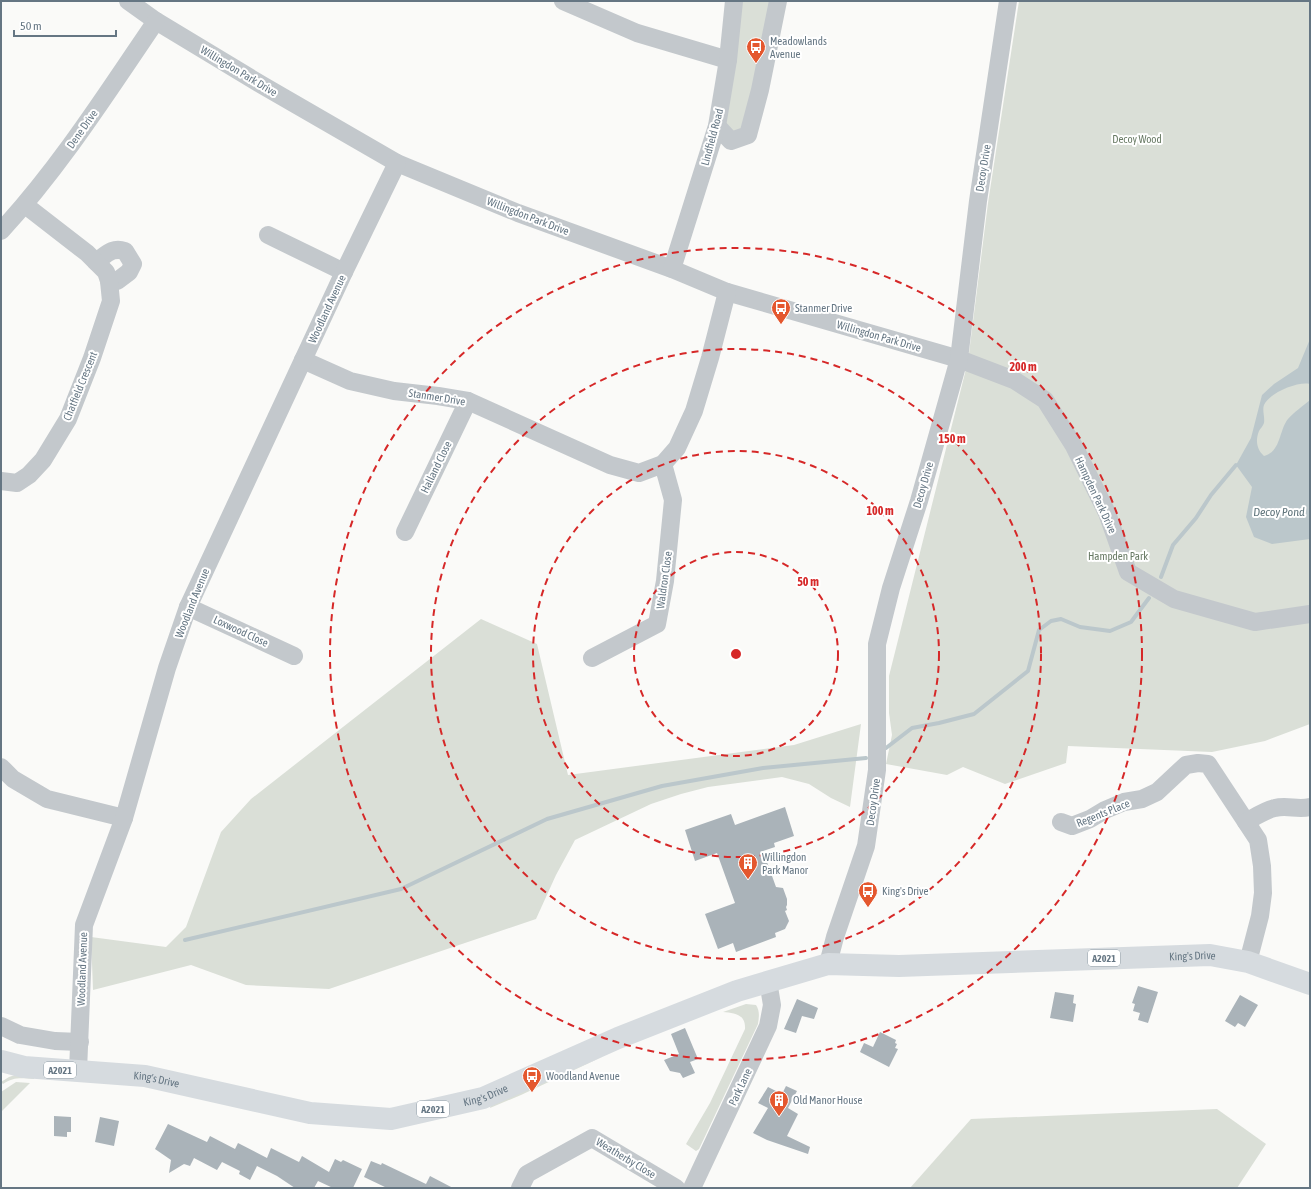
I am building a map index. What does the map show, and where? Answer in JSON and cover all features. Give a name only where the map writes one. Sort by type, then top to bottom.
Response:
[{"type":"main road","name":"King's Drive","points":[[1,1061],[24,1067],[145,1076],[310,1113],[390,1119],[483,1098],[618,1038],[737,991],[828,964],[899,966],[1210,955],[1248,962],[1310,984]]},
{"type":"main road","name":"King's Drive","points":[[1,1073],[24,1067]]},
{"type":"street","name":"Willingdon Park Drive","points":[[128,1],[156,21],[262,85],[397,163],[518,213],[672,269],[727,292],[959,359]]},
{"type":"street","points":[[563,1],[637,33],[728,60]]},
{"type":"street","name":"Lindfield Road","points":[[672,269],[717,126],[728,60],[734,1]]},
{"type":"street","points":[[717,126],[731,141],[748,135],[760,90],[778,1]]},
{"type":"street","name":"Decoy Drive","points":[[828,964],[835,937],[866,846],[877,770],[877,644],[891,588],[919,501],[959,359],[978,201],[1008,1]]},
{"type":"street","name":"Dene Drive","points":[[1,232],[25,205],[78,136],[156,21]]},
{"type":"street","name":"Woodland Avenue","points":[[78,1071],[84,925],[124,818],[167,668],[188,607],[344,272],[397,163]]},
{"type":"street","name":"Chatfield Crescent","points":[[1,482],[16,483],[29,475],[43,460],[68,419],[92,358],[111,301],[109,281],[106,272],[87,253],[25,205]]},
{"type":"street","points":[[268,235],[344,272]]},
{"type":"street","points":[[96,262],[110,252],[118,249],[126,251],[133,264],[129,272],[117,281],[109,281]]},
{"type":"street","name":"Stanmer Drive","points":[[303,360],[350,381],[394,391],[468,401],[610,465],[639,473],[663,464],[677,448],[694,411],[710,358],[727,292]]},
{"type":"street","name":"Hampden Park Drive","points":[[959,359],[1014,380],[1045,400],[1074,446],[1107,513],[1128,572],[1174,599],[1255,622],[1310,614]]},
{"type":"street","name":"Halland Close","points":[[405,532],[468,401]]},
{"type":"street","name":"Waldron Close","points":[[592,658],[657,624],[665,581],[673,500],[663,464]]},
{"type":"street","name":"Loxwood Close","points":[[188,607],[294,656]]},
{"type":"street","name":"Regents Place","points":[[1061,822],[1072,826],[1124,802],[1142,799],[1157,792],[1186,766],[1198,763],[1208,764],[1258,840],[1262,866],[1263,893],[1260,916],[1248,962]]},
{"type":"street","points":[[1,767],[13,779],[47,799],[124,818]]},
{"type":"street","points":[[1246,822],[1274,808],[1310,807]]},
{"type":"street","name":"Park Lane","points":[[692,1188],[768,1026],[772,1005],[768,981]]},
{"type":"street","points":[[1,1026],[20,1035],[55,1041],[80,1042]]},
{"type":"street","name":"Weatherby Close","points":[[520,1188],[526,1174],[592,1138],[676,1188]]},
{"type":"green space","points":[[734,1],[778,1],[748,135],[717,126]]},
{"type":"green space","name":"Hampden Park","points":[[1019,1],[1310,1],[1310,724],[1265,741],[1212,752],[1068,746],[1066,763],[1005,784],[963,767],[947,775],[886,764],[892,735],[889,713],[889,676],[968,361],[988,203]]},
{"type":"green space","points":[[481,619],[537,644],[568,775],[794,745],[861,724],[850,807],[831,798],[809,784],[782,777],[708,787],[651,804],[575,840],[556,875],[536,919],[329,989],[246,985],[191,965],[93,990],[91,937],[166,947],[186,927],[221,832],[251,799]]},
{"type":"green space","points":[[746,1004],[756,1005],[759,1012],[758,1024],[699,1149],[696,1151],[686,1144],[710,1103],[745,1029],[744,1020],[741,1017],[735,1014],[723,1012]]},
{"type":"green space","points":[[604,1056],[521,1095],[490,1108],[491,1104]]},
{"type":"green space","points":[[15,1075],[34,1076],[34,1079],[14,1079],[3,1084],[1,1082]]},
{"type":"green space","points":[[16,1082],[30,1083],[1,1112],[1,1092]]},
{"type":"green space","points":[[1217,1109],[1266,1144],[1237,1188],[910,1188],[971,1119]]},
{"type":"water","name":"Decoy Pond","points":[[1310,339],[1310,384],[1298,384],[1291,386],[1278,392],[1267,401],[1263,407],[1264,423],[1259,431],[1257,442],[1258,448],[1264,456],[1270,454],[1277,445],[1288,419],[1310,400],[1310,539],[1272,544],[1254,537],[1246,517],[1252,487],[1236,465],[1251,438],[1262,395],[1274,384],[1298,368]]},
{"type":"building","name":"Willingdon Park Manor","points":[[785,807],[794,836],[774,843],[775,847],[763,851],[776,887],[783,888],[787,899],[787,910],[785,911],[789,921],[785,929],[775,933],[776,937],[736,952],[733,943],[718,949],[705,914],[735,903],[717,853],[695,861],[685,830],[731,814],[735,825]]},
{"type":"building","points":[[1138,986],[1158,992],[1148,1023],[1138,1020],[1140,1013],[1133,1011],[1135,1004],[1132,1003]]},
{"type":"building","points":[[1055,992],[1074,995],[1073,1003],[1076,1004],[1073,1022],[1050,1018]]},
{"type":"building","points":[[1240,995],[1258,1005],[1245,1027],[1238,1023],[1235,1027],[1225,1021]]},
{"type":"building","points":[[797,999],[818,1008],[814,1019],[802,1016],[796,1033],[784,1029]]},
{"type":"building","points":[[685,1028],[698,1059],[690,1062],[695,1073],[683,1078],[680,1073],[670,1071],[664,1060],[679,1054],[671,1034]]},
{"type":"building","points":[[880,1032],[896,1040],[895,1043],[897,1044],[895,1048],[898,1049],[889,1067],[860,1052],[864,1043],[873,1047]]},
{"type":"building","name":"Old Manor House","points":[[786,1086],[797,1091],[788,1108],[798,1114],[787,1136],[810,1147],[808,1154],[767,1140],[753,1133],[768,1108],[758,1103],[768,1087],[782,1094]]},
{"type":"building","points":[[54,1116],[71,1117],[71,1132],[67,1132],[67,1137],[54,1136]]},
{"type":"building","points":[[100,1117],[119,1121],[114,1146],[95,1142]]},
{"type":"building","points":[[168,1124],[207,1142],[210,1136],[235,1149],[238,1143],[267,1158],[271,1148],[299,1162],[302,1156],[329,1172],[335,1159],[341,1162],[343,1160],[362,1169],[353,1188],[333,1188],[318,1181],[314,1188],[295,1188],[277,1176],[257,1166],[250,1180],[239,1174],[240,1171],[222,1162],[217,1170],[194,1158],[190,1166],[184,1164],[169,1173],[171,1160],[155,1149]]},
{"type":"building","points":[[371,1161],[381,1165],[382,1163],[426,1184],[430,1176],[453,1188],[387,1188],[364,1177]]},
{"type":"waterway","points":[[1161,577],[1173,545],[1196,518],[1211,495],[1236,465]]},
{"type":"waterway","points":[[886,748],[912,728],[974,714],[1028,671],[1039,630],[1051,621],[1061,619],[1080,627],[1110,631],[1131,622],[1149,598]]},
{"type":"waterway","points":[[185,940],[401,889],[547,819],[662,786],[763,768],[866,758]]},
{"type":"place","name":"Meadowlands Avenue","points":[[756,64]]},
{"type":"place","name":"Stanmer Drive","points":[[781,325]]},
{"type":"place","name":"Willingdon Park Manor","points":[[748,880]]},
{"type":"place","name":"King's Drive","points":[[868,908]]},
{"type":"place","name":"Woodland Avenue","points":[[532,1093]]},
{"type":"place","name":"Old Manor House","points":[[779,1117]]},
{"type":"park label","name":"Decoy Wood","points":[[1137,139]]}]
